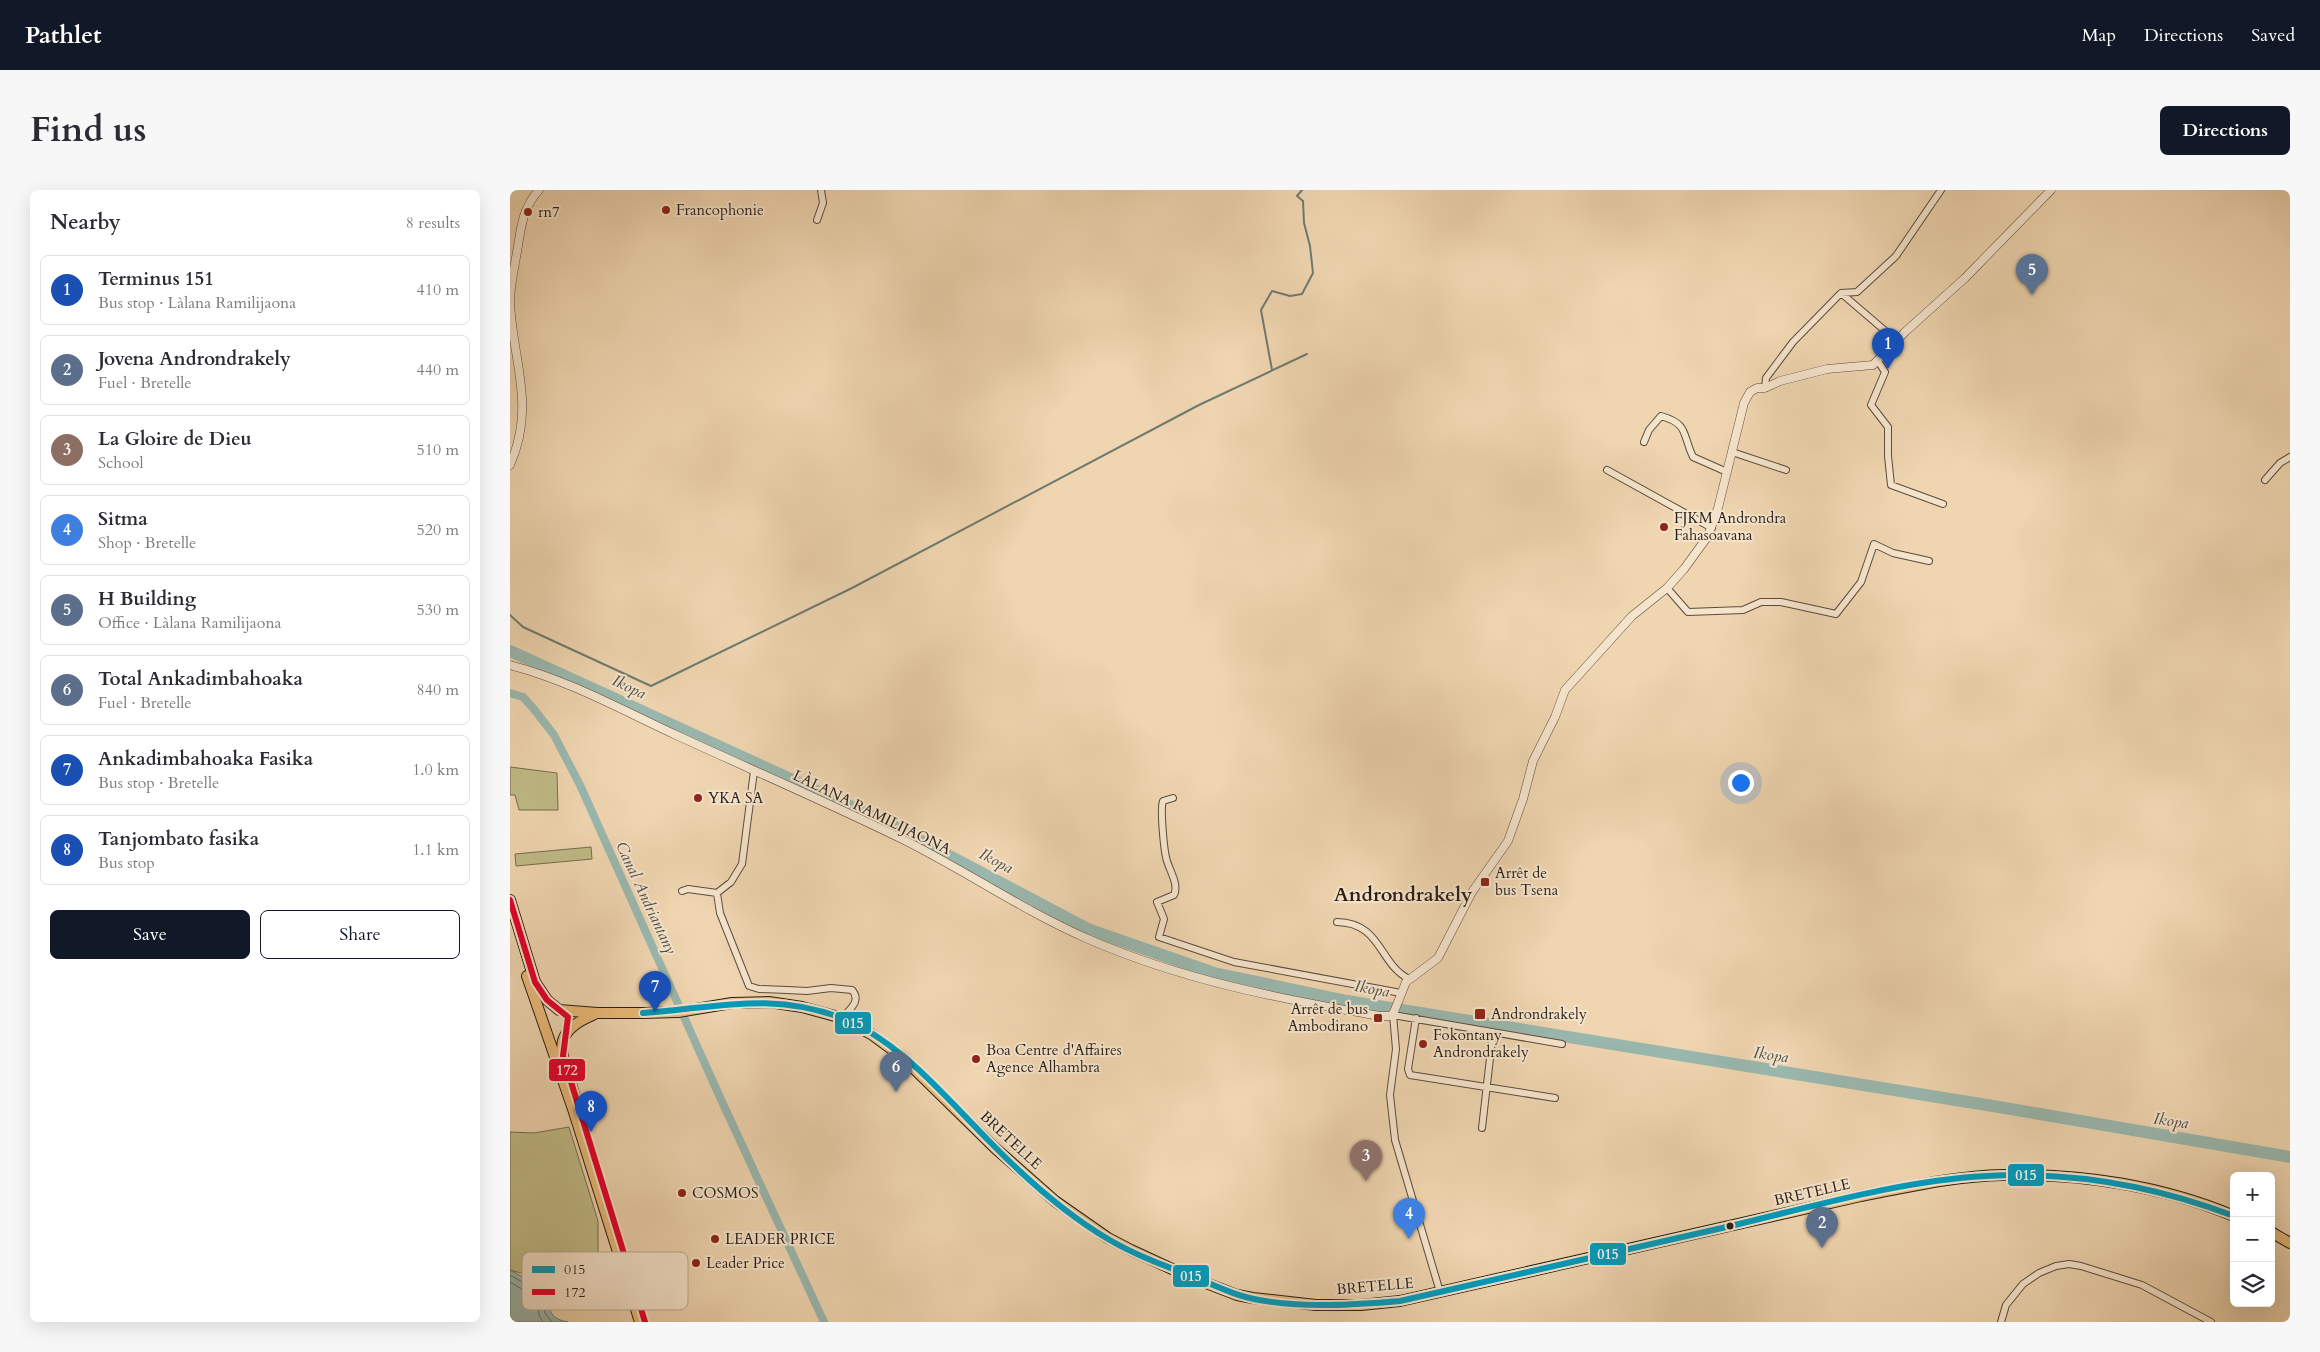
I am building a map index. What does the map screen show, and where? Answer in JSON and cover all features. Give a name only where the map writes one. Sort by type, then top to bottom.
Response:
[{"type":"main road","points":[[510,900],[535,982],[547,1000],[568,1017],[567,1031],[561,1045],[563,1056],[623,1252]]},
{"type":"main road","points":[[510,919],[543,1027],[573,1109],[618,1252]]},
{"type":"main road","name":"BRETELLE","points":[[560,1010],[597,1013],[678,1012],[732,1003],[769,1002],[802,1007],[842,1018],[871,1034],[900,1056],[1015,1166],[1069,1211],[1108,1238],[1185,1276],[1237,1295],[1308,1304],[1376,1304],[1440,1292],[1861,1196],[1933,1182],[2002,1175],[2047,1176],[2113,1183],[2164,1193],[2230,1215]]},
{"type":"main road","points":[[543,1027],[546,1013],[560,1010]]},
{"type":"main road","points":[[543,1027],[554,1036],[567,1031],[580,1020],[597,1013]]},
{"type":"main road","points":[[2275,1234],[2290,1243]]},
{"type":"main road","points":[[636,1310],[640,1322]]},
{"type":"main road","points":[[641,1310],[645,1322]]},
{"type":"street","points":[[510,465],[521,430],[523,403],[513,334],[510,286],[524,214],[539,190]]},
{"type":"street","points":[[817,220],[823,203],[821,190]]},
{"type":"street","points":[[1765,388],[1766,378],[1793,342],[1841,293],[1857,292],[1896,256],[1941,190]]},
{"type":"street","points":[[1440,1292],[1396,1140],[1390,1095],[1396,1049],[1394,1013],[1401,993],[1409,979],[1438,958],[1468,900],[1508,840],[1533,761],[1555,717],[1565,690],[1632,616],[1667,588],[1694,558],[1712,528],[1746,398],[1753,389],[1765,388],[1780,381],[1819,371],[1867,367],[1878,361],[1965,278],[2051,190]]},
{"type":"street","points":[[1841,293],[1897,341]]},
{"type":"street","points":[[1878,361],[1885,372],[1872,405],[1888,427],[1891,485],[1943,504]]},
{"type":"street","points":[[1644,442],[1660,416],[1670,419],[1682,426],[1693,457],[1727,472]]},
{"type":"street","points":[[1732,452],[1786,470]]},
{"type":"street","points":[[2265,480],[2280,463],[2290,457]]},
{"type":"street","points":[[1607,470],[1712,528]]},
{"type":"street","points":[[1667,588],[1688,612],[1743,610],[1761,602],[1781,602],[1836,614],[1861,582],[1874,544],[1893,553],[1929,560]]},
{"type":"street","name":"LÀLANA RAMILIJAONA","points":[[510,665],[544,676],[608,703],[905,841],[1071,931],[1134,957],[1198,979],[1274,998],[1380,1016],[1394,1013]]},
{"type":"street","points":[[682,891],[688,889],[717,893],[731,882],[742,864],[754,771]]},
{"type":"street","points":[[1173,798],[1162,801],[1161,814],[1166,859],[1176,889],[1174,895],[1157,902],[1164,919],[1159,937],[1234,962],[1305,977],[1401,993]]},
{"type":"street","points":[[717,893],[720,913],[749,986],[759,989],[807,991],[831,988],[852,990],[856,997],[856,1002],[842,1018]]},
{"type":"street","points":[[1337,922],[1352,922],[1372,936],[1382,947],[1397,972],[1409,979]]},
{"type":"street","points":[[1394,1013],[1562,1044]]},
{"type":"street","points":[[1416,1018],[1408,1069],[1410,1075],[1555,1098]]},
{"type":"street","points":[[1482,1128],[1493,1032]]},
{"type":"street","points":[[2001,1322],[2006,1304],[2023,1284],[2039,1273],[2056,1266],[2069,1264],[2142,1284],[2211,1322]]},
{"type":"shaded area","points":[[510,767],[557,773],[558,810],[519,810],[515,795],[510,795]]},
{"type":"shaded area","points":[[591,847],[592,859],[516,866],[515,854]]},
{"type":"shaded area","points":[[569,1127],[598,1221],[598,1252],[522,1252],[522,1273],[510,1270],[510,1132],[534,1133]]},
{"type":"water","points":[[510,1270],[522,1276],[522,1310],[551,1310],[556,1318],[568,1322],[510,1322]]},
{"type":"waterway","points":[[1272,370],[1261,310],[1272,291],[1290,296],[1302,294],[1313,273],[1310,246],[1304,223],[1303,201],[1297,196],[1302,190]]},
{"type":"waterway","points":[[510,615],[523,627],[651,686],[852,588],[1199,405],[1307,354]]},
{"type":"waterway","name":"Ikopa","points":[[510,651],[889,824],[1090,930],[1214,973],[1347,1001],[1999,1107],[2290,1157]]},
{"type":"waterway","name":"Canal Andriantany","points":[[510,693],[523,697],[554,735],[580,785],[718,1093],[824,1322]]},
{"type":"transit line","name":"172","points":[[510,900],[535,982],[547,1000],[568,1017],[563,1056],[623,1252]]},
{"type":"transit line","name":"015","points":[[643,1013],[719,1005],[767,1003],[791,1005],[842,1018],[884,1041],[903,1056],[939,1089],[1031,1181],[1092,1229],[1139,1255],[1226,1290],[1242,1296],[1277,1303],[1329,1305],[1400,1301],[1722,1228],[1853,1196],[1919,1183],[1953,1179],[2018,1175],[2081,1179],[2112,1183],[2174,1196],[2230,1215]]},
{"type":"transit line","name":"172","points":[[641,1310],[645,1322]]},
{"type":"place","name":"Francophonie","points":[[666,210]]},
{"type":"place","name":"rn7","points":[[528,212]]},
{"type":"place","name":"H Building","points":[[2032,295]]},
{"type":"place","name":"Terminus 151","points":[[1888,369]]},
{"type":"place","name":"FJKM Androndra Fahasoavana","points":[[1664,527]]},
{"type":"place","name":"YKA SA","points":[[698,798]]},
{"type":"place","name":"Arrêt de bus Tsena","points":[[1485,882]]},
{"type":"place","name":"Ankadimbahoaka Fasika","points":[[655,1012]]},
{"type":"place","name":"Androndrakely","points":[[1480,1014]]},
{"type":"place","name":"Arrêt de bus Ambodirano","points":[[1378,1018]]},
{"type":"place","name":"Fokontany Androndrakely","points":[[1423,1044]]},
{"type":"place","name":"Boa Centre d'Affaires Agence Alhambra","points":[[976,1059]]},
{"type":"place","name":"Total Ankadimbahoaka","points":[[896,1092]]},
{"type":"place","name":"Tanjombato fasika","points":[[591,1132]]},
{"type":"place","name":"La Gloire de Dieu","points":[[1366,1181]]},
{"type":"place","name":"COSMOS","points":[[682,1193]]},
{"type":"place","name":"LEADER PRICE","points":[[715,1239]]},
{"type":"place","name":"Sitma","points":[[1409,1239]]},
{"type":"place","name":"Jovena Androndrakely","points":[[1822,1248]]},
{"type":"place","name":"Leader Price","points":[[696,1263]]},
{"type":"district","name":"Androndrakely","points":[[1403,894]]}]
